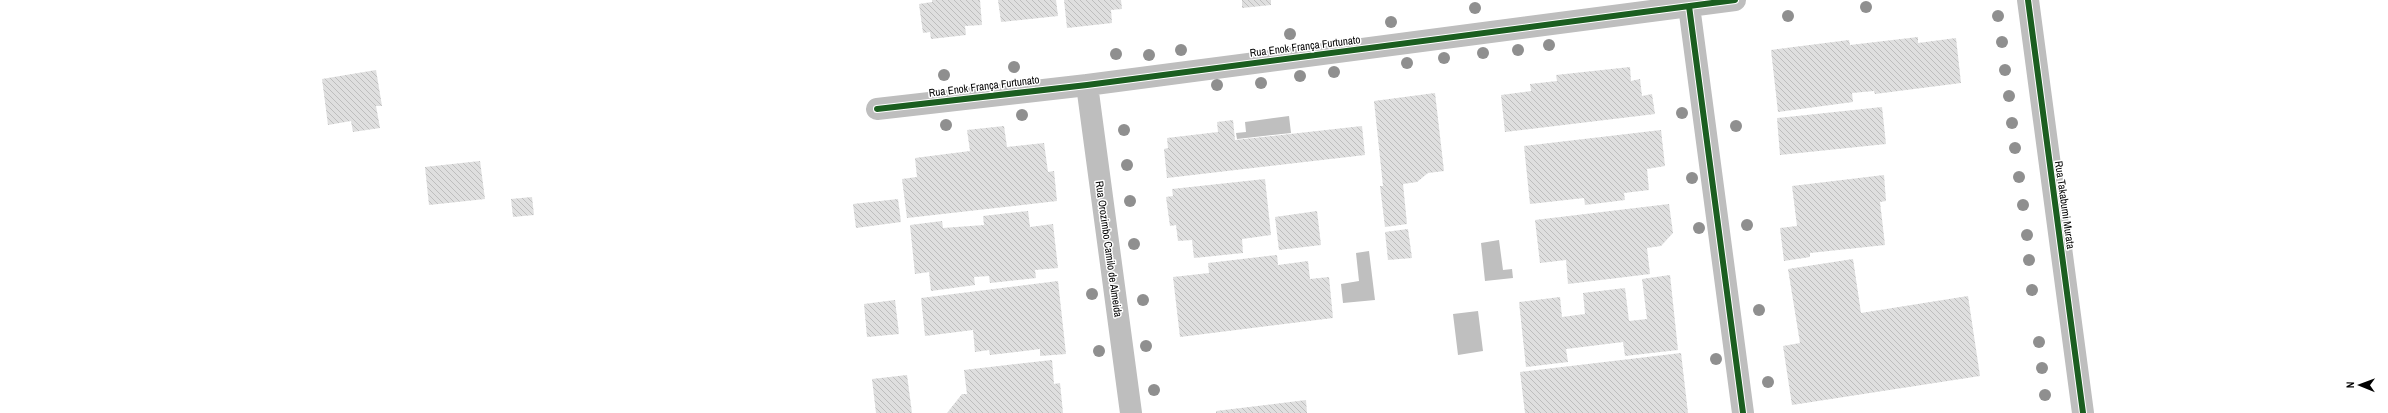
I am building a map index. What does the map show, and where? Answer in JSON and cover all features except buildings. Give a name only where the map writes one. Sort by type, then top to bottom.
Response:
[{"type":"street","name":"Rua Enok França Furtunato","points":[[877,109],[1086,84],[1735,0]]},
{"type":"street","name":"Rua Takabumi Murata","points":[[2028,0],[2083,413]]},
{"type":"street","points":[[1689,6],[1743,413]]},
{"type":"street","name":"Rua Orozimbo Camilo de Almeida","points":[[1086,84],[1131,413]]},
{"type":"shaded area","points":[[1289,116],[1291,133],[1237,139],[1236,133],[1246,132],[1245,122]]},
{"type":"shaded area","points":[[1499,240],[1503,270],[1512,269],[1513,278],[1485,281],[1481,243]]},
{"type":"shaded area","points":[[1369,251],[1375,300],[1343,303],[1341,284],[1359,281],[1356,253]]},
{"type":"shaded area","points":[[1478,311],[1483,351],[1458,355],[1453,314]]},
{"type":"cycle path","points":[[877,109],[1087,85],[1735,0]]},
{"type":"cycle path","points":[[2028,0],[2083,413]]},
{"type":"cycle path","points":[[1689,6],[1743,413]]}]
